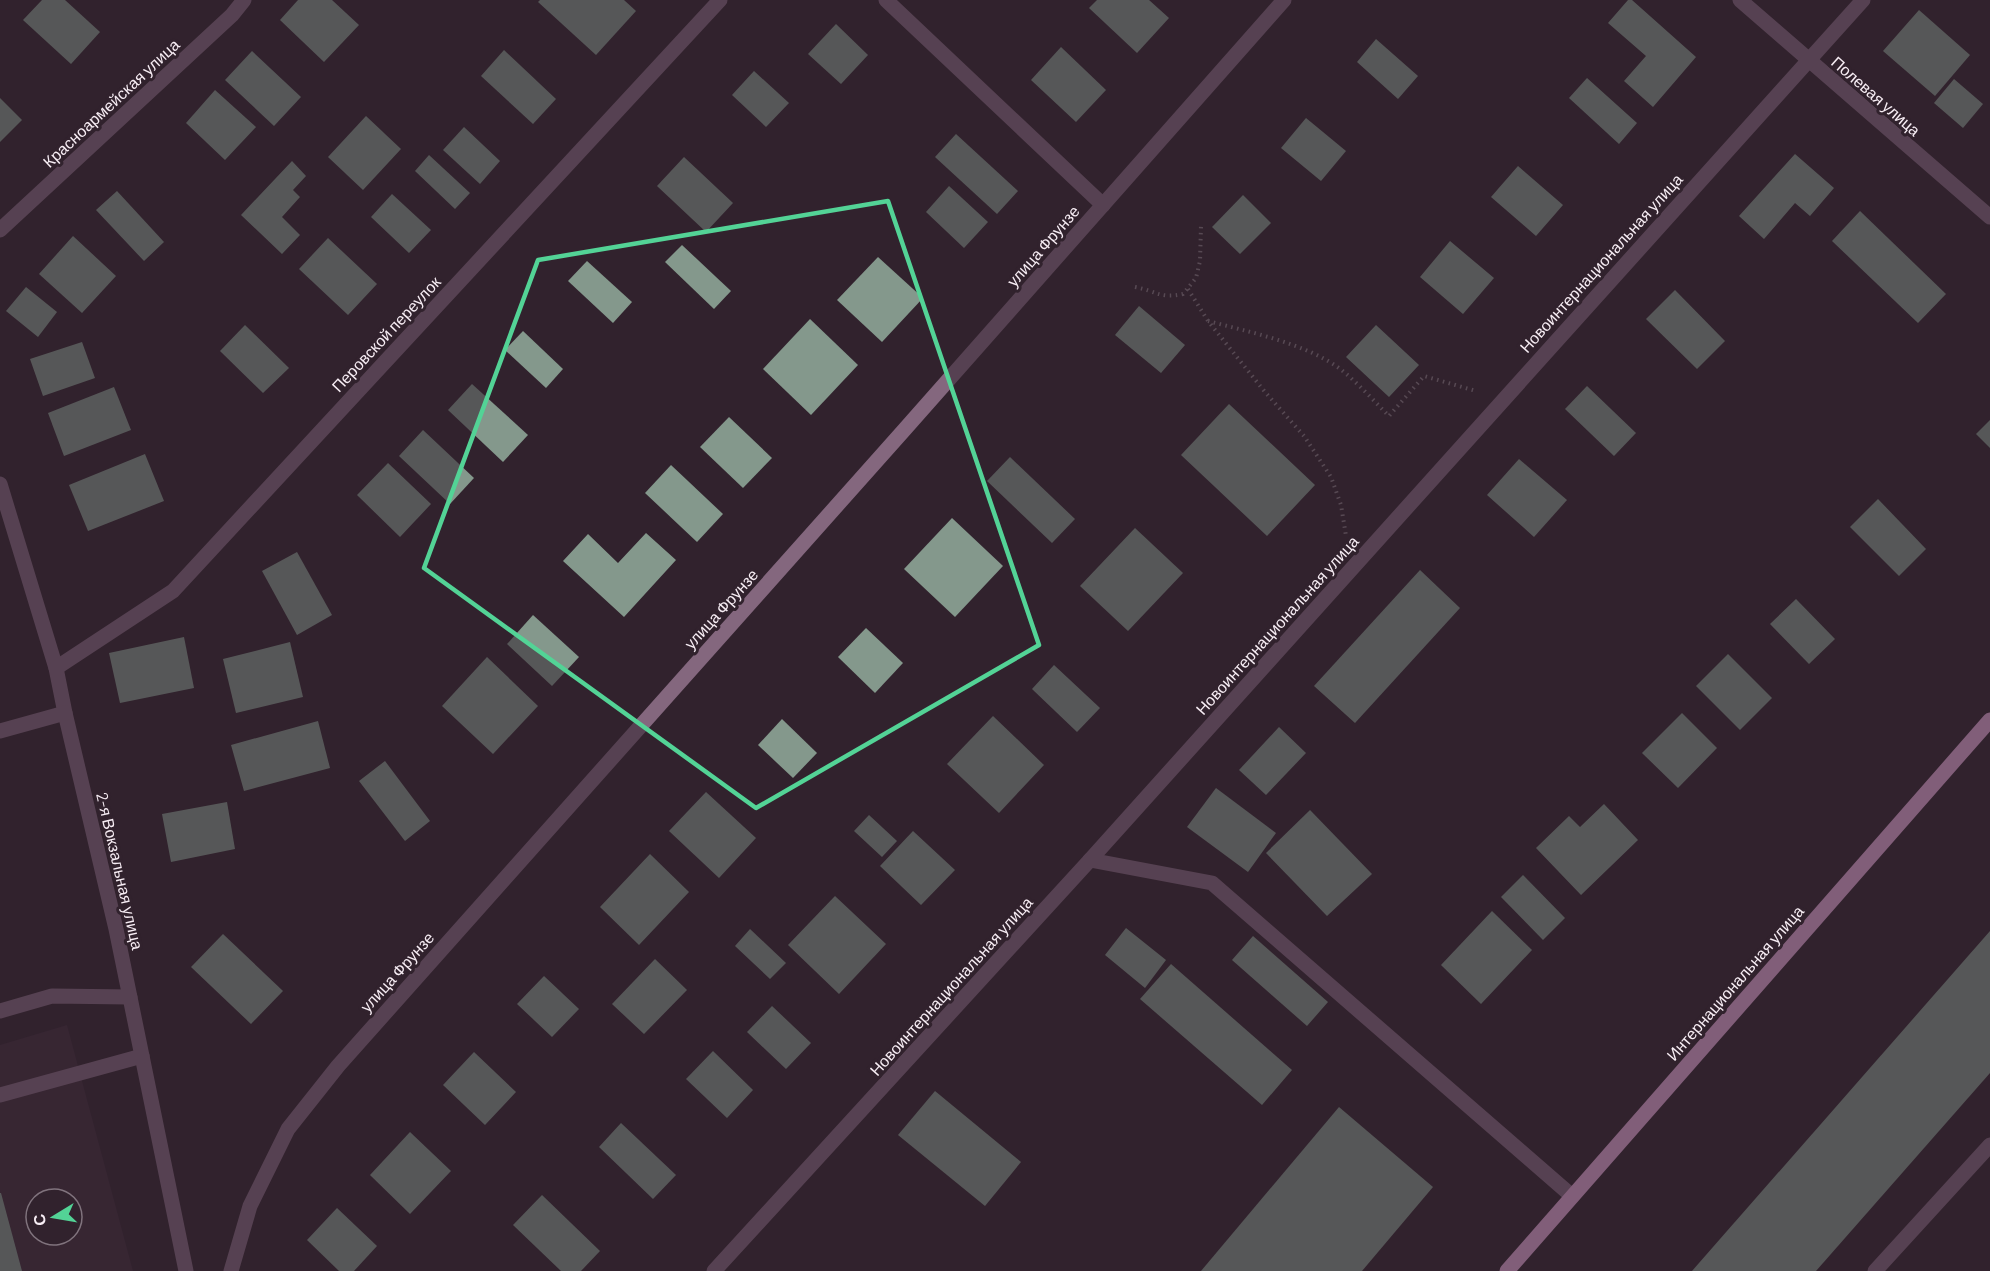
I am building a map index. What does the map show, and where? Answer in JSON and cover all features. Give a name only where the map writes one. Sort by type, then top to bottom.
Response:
[{"type":"main road","name":"Интернациональная улица","points":[[1507,1271],[1990,720]]},
{"type":"street","name":"Красноармейская улица","points":[[0,230],[232,15],[244,0]]},
{"type":"street","name":"Перовской переулок","points":[[56,668],[173,591],[720,0]]},
{"type":"street","points":[[886,0],[1103,205]]},
{"type":"street","name":"улица Фрунзе","points":[[231,1271],[250,1206],[288,1129],[338,1066],[1284,0]]},
{"type":"street","name":"Полевая улица","points":[[1740,0],[1990,218]]},
{"type":"street","name":"Новоинтернациональная улица","points":[[714,1271],[1090,861],[1863,0]]},
{"type":"street","name":"2-я Вокзальная улица","points":[[0,484],[56,668],[130,997],[186,1271]]},
{"type":"street","points":[[0,731],[65,713]]},
{"type":"street","points":[[1090,861],[1212,883],[1572,1196]]},
{"type":"street","points":[[0,1011],[51,996],[130,997]]},
{"type":"street","points":[[0,1095],[142,1056]]},
{"type":"street","points":[[1875,1271],[1990,1145]]},
{"type":"path","points":[[1135,286],[1170,297],[1184,294],[1196,278],[1200,261],[1201,226]]},
{"type":"path","points":[[1188,289],[1208,321],[1304,436],[1331,477],[1341,505],[1350,570]]},
{"type":"path","points":[[1208,321],[1286,343],[1338,367],[1389,416],[1424,376],[1504,399]]},
{"type":"highlighted area","points":[[888,201],[1039,645],[756,808],[424,568],[538,260]]},
{"type":"shaded area","points":[[67,1025],[133,1271],[0,1271],[0,1045]]},
{"type":"building","points":[[42,0],[65,0],[100,32],[71,64],[23,20]]},
{"type":"building","points":[[298,0],[332,0],[359,25],[324,62],[280,20]]},
{"type":"building","points":[[540,0],[624,0],[636,11],[596,55],[538,2]]},
{"type":"building","points":[[1097,0],[1149,0],[1169,18],[1137,53],[1089,8]]},
{"type":"building","points":[[1628,0],[1632,0],[1696,57],[1653,107],[1624,81],[1646,56],[1608,23]]},
{"type":"building","points":[[1919,10],[1970,55],[1935,96],[1883,51]]},
{"type":"building","points":[[836,24],[868,55],[841,84],[808,54]]},
{"type":"building","points":[[1376,39],[1418,76],[1398,99],[1357,62]]},
{"type":"building","points":[[1061,47],[1106,90],[1076,122],[1031,80]]},
{"type":"building","points":[[504,50],[556,99],[533,124],[481,76]]},
{"type":"building","points":[[252,51],[301,97],[274,126],[225,80]]},
{"type":"building","points":[[754,71],[789,103],[766,127],[732,95]]},
{"type":"building","points":[[1587,78],[1637,123],[1619,144],[1569,98]]},
{"type":"building","points":[[1954,79],[1983,104],[1963,128],[1934,103]]},
{"type":"building","points":[[215,90],[256,127],[225,160],[186,123]]},
{"type":"building","points":[[0,98],[22,120],[0,142]]},
{"type":"building","points":[[366,116],[401,149],[363,190],[328,157]]},
{"type":"building","points":[[1306,118],[1346,151],[1321,181],[1281,148]]},
{"type":"building","points":[[464,127],[500,161],[480,184],[443,150]]},
{"type":"building","points":[[956,134],[1018,191],[997,214],[935,157]]},
{"type":"building","points":[[1795,154],[1834,188],[1810,216],[1795,203],[1764,239],[1739,216]]},
{"type":"building","points":[[429,155],[470,193],[455,209],[415,171]]},
{"type":"building","points":[[684,157],[733,203],[706,232],[657,186]]},
{"type":"building","points":[[292,161],[306,176],[293,190],[300,197],[282,217],[300,235],[282,254],[241,215]]},
{"type":"building","points":[[1518,166],[1563,205],[1536,236],[1491,197]]},
{"type":"building","points":[[949,186],[988,222],[964,248],[926,212]]},
{"type":"building","points":[[117,191],[164,242],[144,261],[96,210]]},
{"type":"building","points":[[392,194],[431,230],[409,253],[371,217]]},
{"type":"building","points":[[1243,195],[1271,223],[1240,254],[1212,227]]},
{"type":"building","points":[[1860,211],[1946,294],[1918,323],[1832,241]]},
{"type":"building","points":[[73,236],[116,276],[82,313],[39,274]]},
{"type":"building","points":[[328,238],[377,284],[348,315],[299,269]]},
{"type":"building","points":[[1450,241],[1494,278],[1463,314],[1420,277]]},
{"type":"building","points":[[682,245],[731,291],[714,309],[665,262]]},
{"type":"building","points":[[878,257],[923,298],[882,342],[837,300]]},
{"type":"building","points":[[587,261],[632,302],[613,323],[568,281]]},
{"type":"building","points":[[26,287],[57,312],[38,337],[6,311]]},
{"type":"building","points":[[1675,290],[1725,341],[1697,369],[1646,319]]},
{"type":"building","points":[[1139,306],[1185,345],[1161,373],[1115,335]]},
{"type":"building","points":[[810,319],[858,365],[811,415],[763,369]]},
{"type":"building","points":[[245,325],[289,368],[263,393],[220,351]]},
{"type":"building","points":[[1376,325],[1419,365],[1389,397],[1346,357]]},
{"type":"building","points":[[523,331],[563,369],[546,388],[505,350]]},
{"type":"building","points":[[82,342],[95,378],[43,396],[30,359]]},
{"type":"building","points":[[472,384],[528,435],[503,462],[448,410]]},
{"type":"building","points":[[1587,386],[1636,433],[1614,456],[1565,409]]},
{"type":"building","points":[[114,387],[131,430],[64,456],[48,413]]},
{"type":"building","points":[[1229,404],[1315,485],[1267,536],[1181,455]]},
{"type":"building","points":[[729,417],[772,458],[743,488],[700,447]]},
{"type":"building","points":[[1990,420],[1990,448],[1976,434]]},
{"type":"building","points":[[423,430],[474,478],[450,504],[399,456]]},
{"type":"building","points":[[145,454],[164,501],[88,531],[69,485]]},
{"type":"building","points":[[1010,457],[1075,519],[1052,543],[987,481]]},
{"type":"building","points":[[1519,459],[1567,500],[1534,537],[1487,495]]},
{"type":"building","points":[[388,463],[431,504],[400,537],[357,495]]},
{"type":"building","points":[[671,465],[723,514],[697,542],[645,493]]},
{"type":"building","points":[[1878,499],[1926,549],[1899,576],[1850,527]]},
{"type":"building","points":[[952,518],[1003,566],[955,617],[904,569]]},
{"type":"building","points":[[1135,528],[1183,573],[1128,631],[1080,586]]},
{"type":"building","points":[[646,533],[676,560],[624,617],[563,561],[588,534],[618,563]]},
{"type":"building","points":[[297,552],[332,615],[297,635],[262,571]]},
{"type":"building","points":[[1420,570],[1460,608],[1355,723],[1314,686]]},
{"type":"building","points":[[1796,599],[1835,639],[1809,664],[1770,624]]},
{"type":"building","points":[[533,615],[579,657],[552,686],[507,644]]},
{"type":"building","points":[[866,628],[903,663],[875,693],[838,657]]},
{"type":"building","points":[[184,637],[194,688],[120,703],[109,653]]},
{"type":"building","points":[[290,642],[303,697],[236,713],[223,659]]},
{"type":"building","points":[[1728,654],[1772,698],[1740,730],[1696,686]]},
{"type":"building","points":[[487,657],[538,706],[493,754],[442,706]]},
{"type":"building","points":[[1054,665],[1100,708],[1077,732],[1032,689]]},
{"type":"building","points":[[1682,713],[1717,748],[1678,788],[1642,753]]},
{"type":"building","points":[[993,716],[1044,765],[999,813],[947,764]]},
{"type":"building","points":[[782,719],[817,753],[793,778],[758,745]]},
{"type":"building","points":[[318,721],[330,768],[244,791],[231,745]]},
{"type":"building","points":[[1279,727],[1306,753],[1266,795],[1239,770]]},
{"type":"building","points":[[385,761],[430,821],[405,841],[359,781]]},
{"type":"building","points":[[1216,788],[1276,833],[1248,872],[1187,827]]},
{"type":"building","points":[[706,792],[756,838],[719,878],[669,831]]},
{"type":"building","points":[[227,802],[235,849],[171,862],[162,814]]},
{"type":"building","points":[[1604,804],[1638,840],[1581,895],[1536,848],[1569,816],[1580,827]]},
{"type":"building","points":[[1310,810],[1372,874],[1327,916],[1266,853]]},
{"type":"building","points":[[869,815],[897,841],[882,857],[854,831]]},
{"type":"building","points":[[913,831],[955,870],[921,905],[880,866]]},
{"type":"building","points":[[650,854],[689,892],[639,945],[600,907]]},
{"type":"building","points":[[1523,875],[1565,918],[1543,940],[1501,897]]},
{"type":"building","points":[[835,896],[886,944],[839,994],[788,945]]},
{"type":"building","points":[[1492,911],[1532,950],[1481,1004],[1441,965]]},
{"type":"building","points":[[1126,928],[1166,960],[1145,988],[1105,955]]},
{"type":"building","points":[[750,929],[786,963],[770,979],[735,946]]},
{"type":"building","points":[[1990,931],[1990,1073],[1816,1271],[1692,1271]]},
{"type":"building","points":[[223,934],[283,991],[251,1024],[191,967]]},
{"type":"building","points":[[1253,936],[1328,1002],[1307,1026],[1232,960]]},
{"type":"building","points":[[655,959],[687,990],[644,1034],[612,1004]]},
{"type":"building","points":[[1171,964],[1292,1070],[1262,1105],[1140,999]]},
{"type":"building","points":[[544,976],[579,1009],[552,1037],[517,1004]]},
{"type":"building","points":[[772,1006],[811,1043],[786,1069],[747,1032]]},
{"type":"building","points":[[713,1051],[753,1090],[727,1118],[686,1079]]},
{"type":"building","points":[[474,1052],[516,1092],[485,1125],[443,1085]]},
{"type":"building","points":[[935,1091],[1021,1162],[985,1206],[898,1135]]},
{"type":"building","points":[[1339,1107],[1433,1187],[1362,1271],[1201,1271]]},
{"type":"building","points":[[621,1123],[676,1175],[653,1199],[599,1147]]},
{"type":"building","points":[[410,1132],[451,1171],[410,1214],[370,1175]]},
{"type":"building","points":[[1,1193],[22,1271],[0,1271]]},
{"type":"building","points":[[542,1195],[600,1251],[581,1271],[561,1271],[513,1225]]},
{"type":"building","points":[[337,1208],[377,1246],[354,1271],[339,1271],[307,1240]]}]
